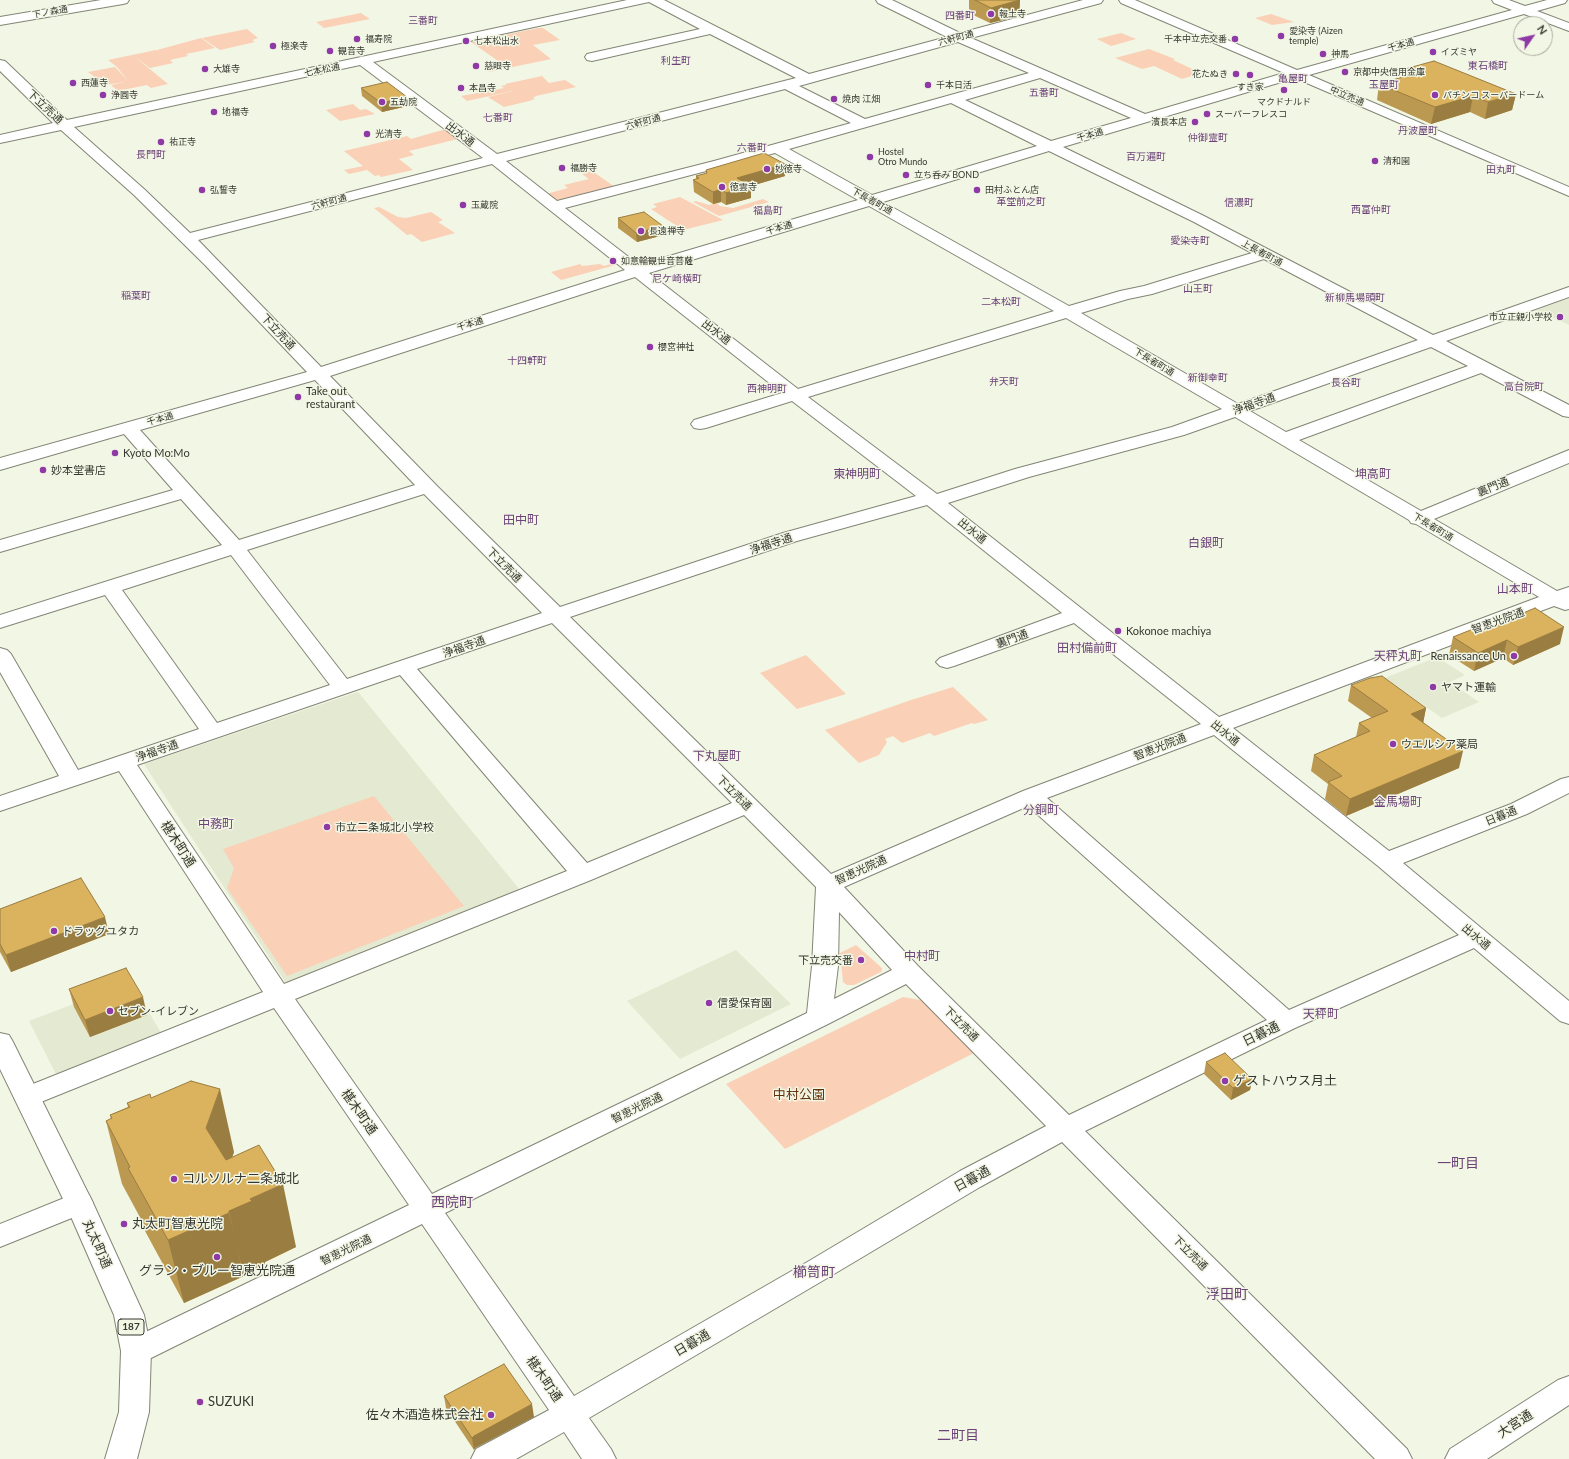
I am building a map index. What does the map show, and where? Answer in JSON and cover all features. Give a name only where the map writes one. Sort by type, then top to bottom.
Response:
[{"type":"street","name":"下ノ森通","points":[[0,21],[123,0]]},
{"type":"street","name":"七本松通","points":[[0,139],[644,0]]},
{"type":"street","points":[[654,0],[808,79]]},
{"type":"street","points":[[882,0],[959,38],[1145,119]]},
{"type":"street","name":"六軒町通","points":[[188,238],[786,85],[1097,0]]},
{"type":"street","name":"中立売通","points":[[1124,0],[1569,192]]},
{"type":"street","points":[[1498,0],[1569,27]]},
{"type":"street","name":"千本通","points":[[0,464],[317,374],[637,271],[1050,146],[1296,74],[1561,0]]},
{"type":"street","points":[[592,58],[712,30]]},
{"type":"street","name":"出水通","points":[[363,61],[494,159],[932,500],[1386,861],[1477,938],[1566,1007]]},
{"type":"street","name":"下立売通","points":[[0,64],[64,126],[139,192],[188,238],[427,487],[554,615],[828,885],[909,972],[1396,1459]]},
{"type":"street","points":[[554,206],[777,148],[1041,74]]},
{"type":"street","points":[[786,85],[865,124]]},
{"type":"street","name":"上長者町通","points":[[953,99],[1266,254],[1481,367],[1564,405]]},
{"type":"street","name":"下長者町通","points":[[777,148],[1068,313],[1418,519],[1565,600]]},
{"type":"street","points":[[700,424],[1266,254]]},
{"type":"street","name":"浄福寺通","points":[[0,804],[554,615],[790,537],[932,500],[1022,473],[1178,432],[1235,410],[1569,292]]},
{"type":"street","points":[[1284,439],[1481,367]]},
{"type":"street","points":[[128,428],[235,548],[343,688]]},
{"type":"street","name":"裏門通","points":[[1418,519],[1569,456]]},
{"type":"street","points":[[0,622],[427,487]]},
{"type":"street","points":[[0,546],[186,492]]},
{"type":"street","points":[[110,588],[212,732]]},
{"type":"street","name":"智恵光院通","points":[[136,1351],[428,1210],[819,1018],[825,966],[828,885],[1031,796],[1216,726],[1565,600]]},
{"type":"street","name":"裏門通","points":[[947,662],[1078,615]]},
{"type":"street","points":[[0,654],[72,779]]},
{"type":"street","points":[[404,667],[583,874]]},
{"type":"street","name":"椹木町通","points":[[124,762],[279,996],[428,1210],[434,1222],[600,1459]]},
{"type":"street","name":"日暮通","points":[[1386,861],[1519,808],[1569,784]]},
{"type":"street","points":[[1031,796],[1286,1022]]},
{"type":"street","points":[[28,1097],[583,874],[747,805]]},
{"type":"street","name":"日暮通","points":[[487,1459],[569,1414],[820,1269],[970,1179],[1066,1128],[1286,1022],[1477,938]]},
{"type":"street","points":[[819,1018],[909,972]]},
{"type":"street","name":"丸太町通","points":[[0,1042],[79,1204],[129,1315],[136,1351],[134,1412],[121,1459]]},
{"type":"street","points":[[0,1236],[79,1204]]},
{"type":"street","name":"大宮通","points":[[1461,1459],[1569,1389]]},
{"type":"shaded area","name":"市立正親小学校","points":[[1569,295],[1569,325],[1532,308]]},
{"type":"shaded area","points":[[1437,657],[1465,675],[1450,682],[1479,702],[1442,718],[1385,678]]},
{"type":"shaded area","name":"市立二条城北小学校","points":[[358,692],[520,890],[286,983],[144,764]]},
{"type":"shaded area","name":"信愛保育園","points":[[736,950],[791,1004],[680,1059],[627,1001]]},
{"type":"shaded area","points":[[131,982],[163,1036],[58,1078],[29,1021]]},
{"type":"green space","points":[[361,13],[370,19],[324,28],[316,22]]},
{"type":"green space","points":[[1271,14],[1294,22],[1272,25],[1255,18]]},
{"type":"green space","points":[[543,28],[560,40],[533,45],[551,59],[489,72],[483,68],[501,63],[471,42]]},
{"type":"green space","points":[[247,29],[258,38],[252,40],[255,42],[220,50],[202,38]]},
{"type":"green space","points":[[1121,33],[1136,39],[1111,46],[1097,39]]},
{"type":"green space","points":[[201,38],[215,48],[186,54],[188,56],[170,60],[173,63],[150,68],[135,57],[168,84],[151,88],[147,85],[118,91],[111,85],[124,82],[105,85],[88,72],[115,67],[128,81],[117,67],[108,60],[156,50],[160,52],[157,50]]},
{"type":"green space","points":[[1149,49],[1175,59],[1173,60],[1201,73],[1182,79],[1154,66],[1142,69],[1115,58]]},
{"type":"green space","points":[[542,76],[549,83],[565,80],[576,87],[536,96],[533,98],[535,99],[504,107],[488,97],[521,89],[467,101],[461,96],[504,88],[501,86]]},
{"type":"green space","points":[[353,104],[360,110],[366,109],[375,114],[340,121],[326,110]]},
{"type":"green space","points":[[446,129],[458,139],[409,151],[414,155],[399,159],[413,170],[381,177],[379,175],[375,176],[367,170],[349,174],[344,170],[363,166],[344,151],[407,136],[411,139]]},
{"type":"green space","points":[[592,171],[615,187],[557,202],[546,194],[568,188],[564,185],[589,179],[582,174]]},
{"type":"green space","points":[[680,197],[723,220],[683,230],[651,209],[657,207],[653,204]]},
{"type":"green space","points":[[763,199],[769,202],[719,216],[693,202],[696,201],[709,205],[717,203],[720,206],[733,208]]},
{"type":"green space","points":[[379,207],[398,217],[406,218],[431,212],[443,220],[438,222],[455,233],[422,242],[411,234],[407,235],[374,208]]},
{"type":"green space","points":[[621,261],[623,263],[561,280],[551,272],[580,264],[582,266],[600,264],[604,266]]},
{"type":"green space","points":[[806,655],[846,694],[797,709],[760,673]]},
{"type":"green space","points":[[953,687],[988,720],[974,724],[972,723],[934,736],[930,733],[902,743],[893,736],[885,739],[887,742],[879,755],[859,763],[825,730],[911,700]]},
{"type":"green space","points":[[374,796],[464,906],[287,976],[227,888],[234,868],[223,849]]},
{"type":"green space","points":[[856,945],[882,968],[882,970],[881,972],[854,985],[847,985],[843,982],[840,953]]},
{"type":"green space","name":"中村公園","points":[[903,997],[926,1001],[978,1051],[785,1149],[726,1084]]},
{"type":"building","points":[[975,0],[1020,0],[991,8]]},
{"type":"building","points":[[1434,61],[1516,94],[1488,102],[1473,96],[1435,107],[1379,84],[1416,73],[1405,69]]},
{"type":"building","points":[[387,82],[407,97],[381,103],[361,88]]},
{"type":"building","points":[[764,153],[785,164],[737,178],[751,186],[726,193],[721,189],[713,192],[693,180],[699,178],[696,176],[707,173],[706,170]]},
{"type":"building","points":[[644,212],[663,226],[636,233],[618,218]]},
{"type":"building","points":[[1535,608],[1564,627],[1518,647],[1507,640],[1478,653],[1453,637],[1473,629],[1478,632]]},
{"type":"building","points":[[1382,676],[1426,708],[1411,714],[1463,751],[1350,799],[1328,782],[1342,776],[1314,755],[1370,731],[1359,723],[1388,711],[1351,685],[1370,678]]},
{"type":"building","points":[[81,878],[105,917],[6,955],[0,944],[0,909]]},
{"type":"building","points":[[126,968],[143,997],[85,1020],[69,989]]},
{"type":"building","points":[[1225,1053],[1252,1079],[1233,1088],[1206,1062]]},
{"type":"building","points":[[191,1081],[220,1089],[206,1128],[226,1160],[259,1145],[283,1184],[250,1199],[252,1201],[229,1211],[229,1213],[168,1240],[128,1168],[130,1167],[106,1121],[112,1118],[110,1115],[130,1107],[127,1103],[150,1094],[151,1098]]},
{"type":"building","name":"佐々木酒造株式会社","points":[[504,1364],[532,1404],[472,1438],[444,1396]]},
{"type":"place","name":"報土寺","points":[[991,14]]},
{"type":"place","name":"愛染寺 (Aizen temple)","points":[[1281,36]]},
{"type":"place","name":"福寿院","points":[[357,39]]},
{"type":"place","name":"千本中立売交番","points":[[1235,39]]},
{"type":"place","name":"七本松出水","points":[[466,41]]},
{"type":"place","name":"極楽寺","points":[[273,46]]},
{"type":"place","name":"観音寺","points":[[330,51]]},
{"type":"place","name":"イズミヤ","points":[[1433,52]]},
{"type":"place","name":"神馬","points":[[1323,54]]},
{"type":"place","name":"慈眼寺","points":[[476,66]]},
{"type":"place","name":"大雄寺","points":[[205,69]]},
{"type":"place","name":"京都中央信用金庫","points":[[1345,72]]},
{"type":"place","name":"花たぬき","points":[[1236,74]]},
{"type":"place","name":"すき家","points":[[1250,75]]},
{"type":"place","name":"西蓮寺","points":[[73,83]]},
{"type":"place","name":"千本日活","points":[[928,85]]},
{"type":"place","name":"本昌寺","points":[[461,88]]},
{"type":"place","name":"マクドナルド","points":[[1284,90]]},
{"type":"place","name":"浄圓寺","points":[[103,95]]},
{"type":"place","name":"パチンコ スーパードーム","points":[[1435,95]]},
{"type":"place","name":"焼肉 江畑","points":[[834,99]]},
{"type":"place","name":"五劫院","points":[[382,102]]},
{"type":"place","name":"地福寺","points":[[214,112]]},
{"type":"place","name":"スーパーフレスコ","points":[[1207,114]]},
{"type":"place","name":"濱長本店","points":[[1195,122]]},
{"type":"place","name":"光清寺","points":[[367,134]]},
{"type":"place","name":"祐正寺","points":[[161,142]]},
{"type":"place","name":"Hostel Otro Mundo","points":[[870,157]]},
{"type":"place","name":"清和園","points":[[1375,161]]},
{"type":"place","name":"福勝寺","points":[[562,168]]},
{"type":"place","name":"妙徳寺","points":[[767,169]]},
{"type":"place","name":"立ち呑み BOND","points":[[906,175]]},
{"type":"place","name":"徳雲寺","points":[[722,187]]},
{"type":"place","name":"弘誓寺","points":[[202,190]]},
{"type":"place","name":"田村ふとん店","points":[[977,190]]},
{"type":"place","name":"玉蔵院","points":[[463,205]]},
{"type":"place","name":"長遠禅寺","points":[[641,231]]},
{"type":"place","name":"如意輪観世音菩薩","points":[[613,261]]},
{"type":"place","name":"市立正親小学校","points":[[1560,317]]},
{"type":"place","name":"櫻宮神社","points":[[650,347]]},
{"type":"place","name":"Take out restaurant","points":[[298,397]]},
{"type":"place","name":"Kyoto Mo:Mo","points":[[115,453]]},
{"type":"place","name":"妙本堂書店","points":[[43,470]]},
{"type":"place","name":"Kokonoe machiya","points":[[1118,631]]},
{"type":"place","name":"Renaissance Un","points":[[1514,656]]},
{"type":"place","name":"ヤマト運輸","points":[[1433,687]]},
{"type":"place","name":"ウエルシア薬局","points":[[1393,744]]},
{"type":"place","name":"市立二条城北小学校","points":[[327,827]]},
{"type":"place","name":"ドラッグユタカ","points":[[54,931]]},
{"type":"place","name":"下立売交番","points":[[861,960]]},
{"type":"place","name":"信愛保育園","points":[[709,1003]]},
{"type":"place","name":"セブン-イレブン","points":[[110,1011]]},
{"type":"place","name":"ゲストハウス月土","points":[[1225,1081]]},
{"type":"place","name":"コルソルナ二条城北","points":[[174,1179]]},
{"type":"place","name":"丸太町智恵光院","points":[[124,1224]]},
{"type":"place","name":"グラン・ブルー智恵光院通","points":[[217,1257]]},
{"type":"place","name":"SUZUKI","points":[[200,1402]]},
{"type":"place","name":"佐々木酒造株式会社","points":[[491,1415]]},
{"type":"district","name":"四番町","points":[[960,16]]},
{"type":"district","name":"三番町","points":[[423,21]]},
{"type":"district","name":"利生町","points":[[676,61]]},
{"type":"district","name":"東石橋町","points":[[1488,66]]},
{"type":"district","name":"亀屋町","points":[[1293,79]]},
{"type":"district","name":"玉屋町","points":[[1384,85]]},
{"type":"district","name":"五番町","points":[[1044,93]]},
{"type":"district","name":"七番町","points":[[498,118]]},
{"type":"district","name":"丹波屋町","points":[[1418,131]]},
{"type":"district","name":"仲御霊町","points":[[1208,138]]},
{"type":"district","name":"六番町","points":[[752,148]]},
{"type":"district","name":"長門町","points":[[151,155]]},
{"type":"district","name":"百万遍町","points":[[1146,157]]},
{"type":"district","name":"田丸町","points":[[1501,170]]},
{"type":"district","name":"革堂前之町","points":[[1021,202]]},
{"type":"district","name":"信濃町","points":[[1239,203]]},
{"type":"district","name":"西富仲町","points":[[1371,210]]},
{"type":"district","name":"福島町","points":[[768,211]]},
{"type":"district","name":"愛染寺町","points":[[1190,241]]},
{"type":"district","name":"尼ケ崎横町","points":[[677,279]]},
{"type":"district","name":"山王町","points":[[1198,289]]},
{"type":"district","name":"稲葉町","points":[[136,296]]},
{"type":"district","name":"新柳馬場頭町","points":[[1355,298]]},
{"type":"district","name":"二本松町","points":[[1001,302]]},
{"type":"district","name":"十四軒町","points":[[527,361]]},
{"type":"district","name":"新御幸町","points":[[1208,378]]},
{"type":"district","name":"弁天町","points":[[1004,382]]},
{"type":"district","name":"長谷町","points":[[1346,383]]},
{"type":"district","name":"高台院町","points":[[1524,387]]},
{"type":"district","name":"西神明町","points":[[767,389]]},
{"type":"district","name":"東神明町","points":[[857,474]]},
{"type":"district","name":"坤高町","points":[[1373,474]]},
{"type":"district","name":"田中町","points":[[521,520]]},
{"type":"district","name":"白銀町","points":[[1206,543]]},
{"type":"district","name":"山本町","points":[[1515,589]]},
{"type":"district","name":"田村備前町","points":[[1087,648]]},
{"type":"district","name":"天秤丸町","points":[[1398,656]]},
{"type":"district","name":"下丸屋町","points":[[717,756]]},
{"type":"district","name":"金馬場町","points":[[1398,802]]},
{"type":"district","name":"分銅町","points":[[1041,810]]},
{"type":"district","name":"中務町","points":[[216,824]]},
{"type":"district","name":"中村町","points":[[922,956]]},
{"type":"district","name":"天秤町","points":[[1321,1014]]},
{"type":"district","name":"一町目","points":[[1458,1163]]},
{"type":"district","name":"西院町","points":[[452,1202]]},
{"type":"district","name":"櫛笥町","points":[[814,1272]]},
{"type":"district","name":"浮田町","points":[[1227,1294]]},
{"type":"district","name":"二町目","points":[[958,1435]]}]
